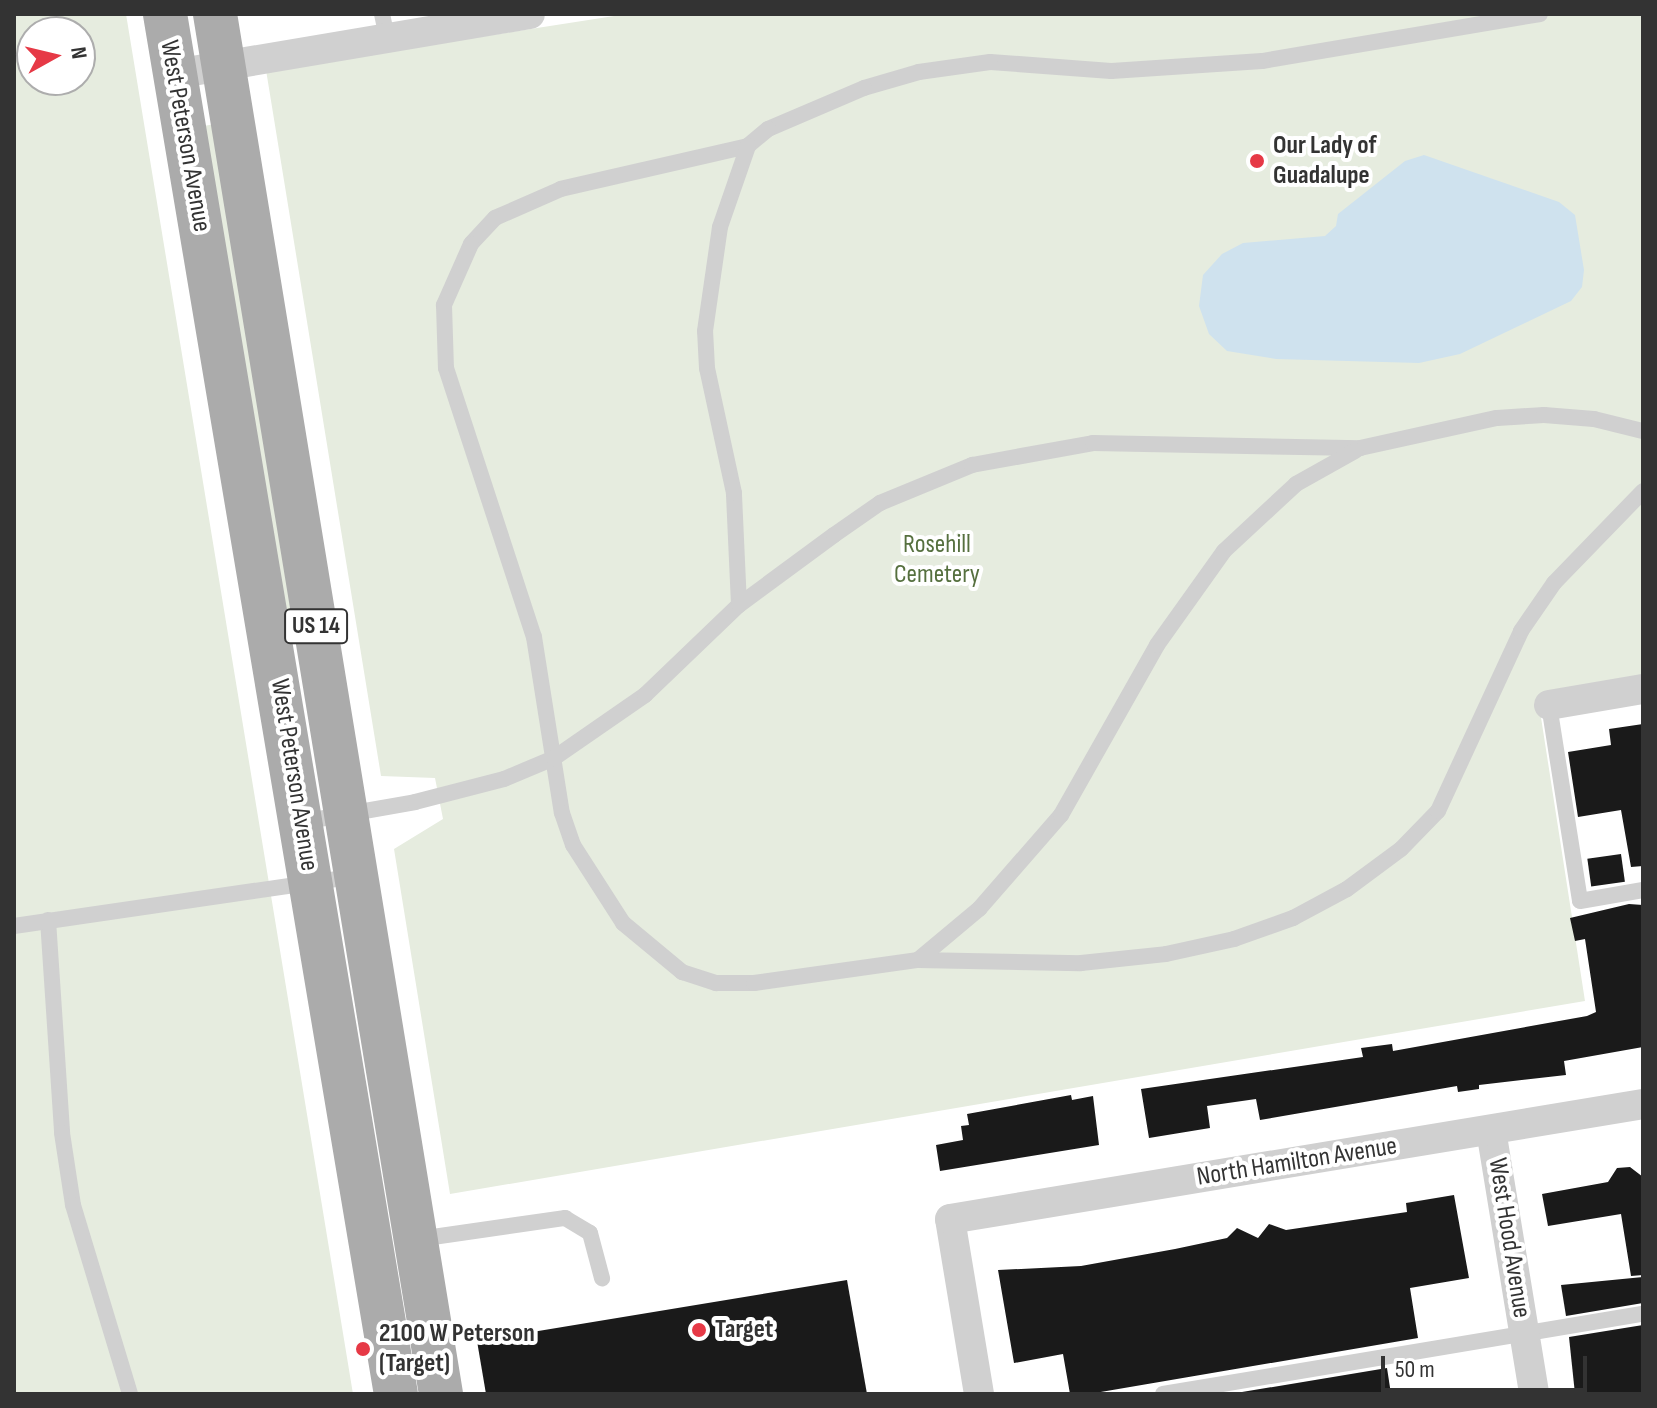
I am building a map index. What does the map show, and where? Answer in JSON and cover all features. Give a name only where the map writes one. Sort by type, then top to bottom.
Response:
[{"type":"main road","name":"West Peterson Avenue","points":[[165,14],[396,1394]]},
{"type":"main road","name":"West Peterson Avenue","points":[[215,14],[441,1394]]},
{"type":"street","points":[[175,74],[385,26],[530,14]]},
{"type":"street","points":[[1549,705],[1643,689]]},
{"type":"street","name":"North Hamilton Avenue","points":[[979,1394],[950,1219],[1643,1104]]},
{"type":"street","name":"West Hood Avenue","points":[[1491,1130],[1534,1394]]},
{"type":"lane","points":[[1540,14],[1262,61],[1111,71],[990,62],[957,65],[864,88],[768,129],[748,146],[525,200],[495,218],[471,244],[444,305],[446,368],[534,637],[562,813],[595,885],[623,923],[682,972],[716,983],[754,983],[918,960],[1081,963],[1166,954],[1234,939],[1293,918],[1347,889],[1401,849],[1438,811],[1521,631],[1554,583],[1643,491]]},
{"type":"lane","points":[[739,605],[734,493],[707,368],[705,331],[720,227],[748,146]]},
{"type":"lane","points":[[302,822],[504,779],[554,758],[645,695],[739,605],[880,503],[972,465],[1093,443],[1360,448],[1497,418],[1594,419],[1643,431]]},
{"type":"lane","points":[[918,960],[979,909],[1061,815],[1157,645],[1224,551],[1296,484],[1360,448]]},
{"type":"lane","points":[[1549,705],[1580,901],[1643,890]]},
{"type":"lane","points":[[14,926],[358,876]]},
{"type":"lane","points":[[48,920],[62,1133],[73,1205],[130,1394]]},
{"type":"lane","points":[[417,1239],[565,1218],[590,1233],[602,1278]]},
{"type":"lane","points":[[1163,1394],[1643,1314]]},
{"type":"green space","points":[[14,14],[126,14],[353,1394],[14,1394]]},
{"type":"green space","name":"Rosehill Cemetery","points":[[627,14],[1643,14],[1643,679],[1538,698],[1585,1001],[450,1194],[394,849],[443,819],[435,778],[381,776],[266,70]]},
{"type":"green space","points":[[216,124],[296,614],[286,616],[203,126]]},
{"type":"water","points":[[1424,155],[1559,202],[1575,215],[1584,270],[1582,287],[1571,301],[1460,354],[1419,363],[1276,359],[1227,351],[1209,334],[1199,306],[1203,275],[1222,254],[1243,243],[1325,236],[1336,226],[1338,214],[1405,161]]},
{"type":"building","points":[[1643,724],[1643,866],[1631,867],[1621,810],[1578,817],[1568,752],[1611,745],[1609,729]]},
{"type":"building","points":[[1621,854],[1625,882],[1591,886],[1587,859]]},
{"type":"building","points":[[1629,904],[1643,905],[1643,1047],[1564,1061],[1566,1075],[1479,1085],[1479,1089],[1458,1092],[1457,1086],[1260,1120],[1256,1099],[1207,1106],[1210,1128],[1149,1138],[1141,1089],[1363,1057],[1361,1048],[1392,1044],[1393,1051],[1596,1012],[1585,939],[1575,941],[1570,918]]},
{"type":"building","points":[[1071,1095],[1072,1100],[1093,1096],[1099,1145],[940,1171],[936,1145],[963,1140],[961,1126],[969,1125],[967,1114]]},
{"type":"building","points":[[1630,1167],[1643,1177],[1643,1275],[1631,1276],[1621,1214],[1548,1226],[1542,1194],[1608,1182],[1617,1168]]},
{"type":"building","points":[[1454,1195],[1469,1278],[1410,1288],[1418,1338],[1089,1394],[1070,1394],[1063,1354],[1014,1363],[998,1270],[1081,1266],[1227,1238],[1237,1228],[1258,1238],[1269,1224],[1286,1230],[1407,1212],[1406,1203]]},
{"type":"building","points":[[1643,1277],[1643,1303],[1566,1316],[1561,1285]]},
{"type":"building","name":"Target","points":[[847,1280],[867,1394],[486,1394],[477,1341]]},
{"type":"building","points":[[1643,1325],[1643,1394],[1575,1394],[1569,1337]]},
{"type":"building","points":[[1387,1368],[1391,1394],[1230,1394]]},
{"type":"place","name":"Our Lady of Guadalupe","points":[[1257,161]]},
{"type":"place","name":"Target","points":[[699,1330]]},
{"type":"place","name":"2100 W Peterson (Target)","points":[[363,1349]]}]
